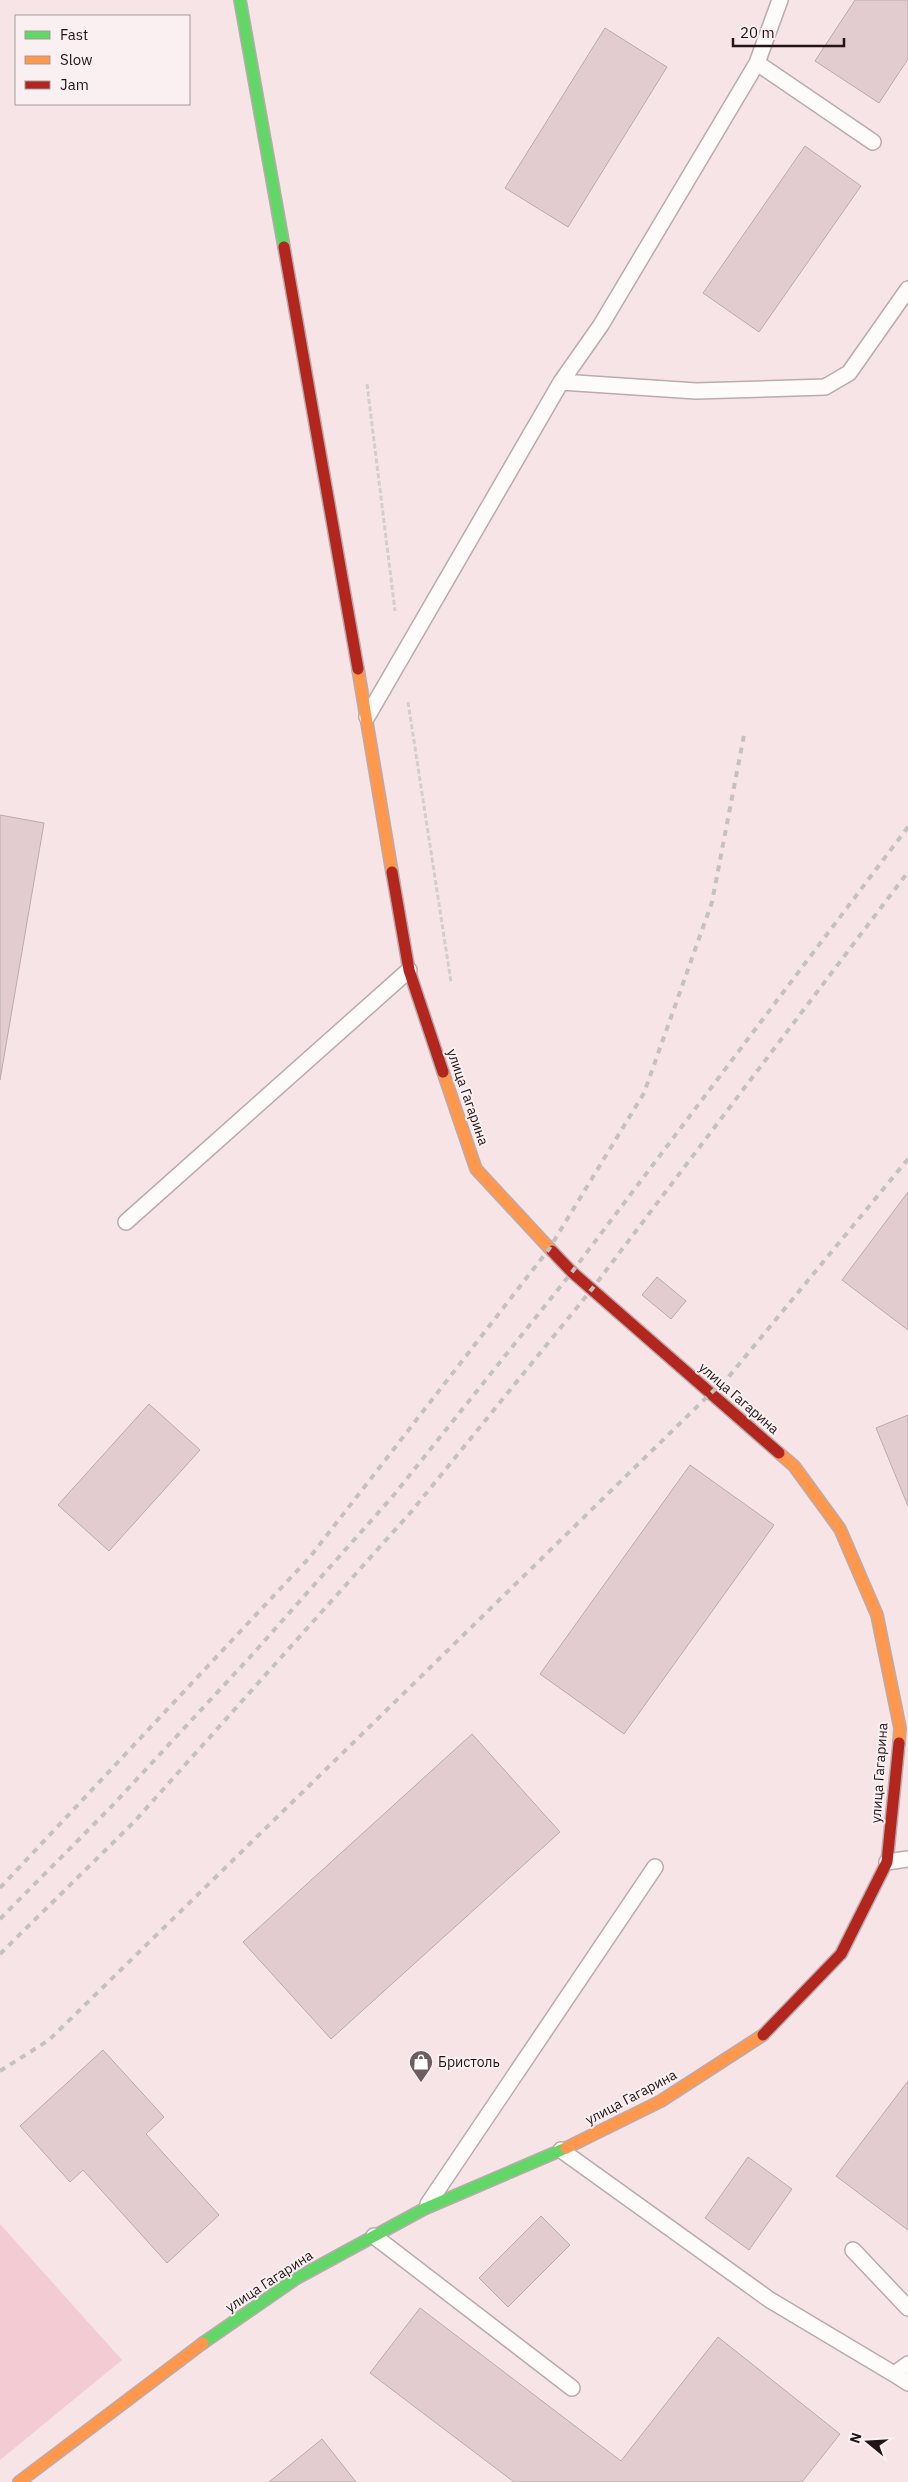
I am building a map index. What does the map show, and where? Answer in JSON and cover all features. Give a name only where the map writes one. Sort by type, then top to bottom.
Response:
[{"type":"street","name":"улица Гагарина","points":[[19,2482],[188,2353],[297,2278],[424,2209],[561,2150],[661,2101],[762,2036],[841,1954],[887,1862],[900,1728],[877,1615],[840,1529],[794,1466],[572,1272],[476,1168],[409,970],[240,0]]},
{"type":"lane","points":[[366,718],[561,382],[601,325],[757,63],[780,0]]},
{"type":"lane","points":[[757,63],[873,142]]},
{"type":"lane","points":[[561,382],[696,392],[824,387],[849,373],[908,289]]},
{"type":"lane","points":[[126,1222],[409,970]]},
{"type":"lane","points":[[887,1862],[908,1859]]},
{"type":"lane","points":[[424,2209],[655,1867]]},
{"type":"lane","points":[[561,2150],[770,2300],[908,2383]]},
{"type":"lane","points":[[374,2236],[572,2388]]},
{"type":"lane","points":[[853,2250],[908,2308]]},
{"type":"lane","points":[[894,2374],[908,2364]]},
{"type":"path","points":[[367,384],[401,657],[452,990]]},
{"type":"shaded area","points":[[0,2224],[122,2360],[0,2460]]},
{"type":"building","points":[[855,0],[908,0],[908,59],[879,103],[815,61]]},
{"type":"building","points":[[605,28],[667,67],[568,227],[505,188]]},
{"type":"building","points":[[805,146],[861,186],[759,332],[703,293]]},
{"type":"building","points":[[0,815],[44,823],[0,1080]]},
{"type":"building","points":[[908,1192],[908,1330],[842,1280]]},
{"type":"building","points":[[657,1277],[686,1301],[671,1319],[642,1295]]},
{"type":"building","points":[[149,1404],[200,1450],[109,1551],[58,1505]]},
{"type":"building","points":[[908,1415],[908,1506],[876,1428]]},
{"type":"building","points":[[690,1465],[774,1525],[624,1734],[540,1674]]},
{"type":"building","points":[[472,1734],[560,1832],[331,2039],[243,1942]]},
{"type":"building","points":[[103,2050],[164,2117],[146,2134],[219,2215],[167,2263],[83,2170],[70,2182],[20,2126]]},
{"type":"building","points":[[908,2081],[908,2230],[836,2176]]},
{"type":"building","points":[[748,2157],[792,2189],[749,2250],[705,2218]]},
{"type":"building","points":[[541,2216],[570,2245],[508,2307],[479,2278]]},
{"type":"building","points":[[420,2308],[621,2461],[718,2337],[840,2434],[802,2482],[514,2482],[370,2373]]},
{"type":"building","points":[[322,2439],[356,2482],[269,2482]]},
{"type":"railway","points":[[0,1888],[310,1557],[549,1249],[644,1093],[712,902],[744,735]]},
{"type":"railway","points":[[0,1919],[111,1807],[251,1656],[393,1496],[572,1272],[908,827]]},
{"type":"railway","points":[[0,1954],[134,1822],[411,1512],[592,1289],[908,872]]},
{"type":"railway","points":[[0,2071],[49,2040],[726,1380],[908,1159]]},
{"type":"traffic: fast","points":[[240,0],[284,247]]},
{"type":"traffic: fast","points":[[203,2343],[297,2278],[424,2209],[566,2148]]},
{"type":"traffic: slow","points":[[358,669],[392,872]]},
{"type":"traffic: slow","points":[[443,1072],[476,1169],[552,1251]]},
{"type":"traffic: slow","points":[[779,1453],[794,1466],[840,1529],[877,1615],[900,1728],[899,1743]]},
{"type":"traffic: slow","points":[[566,2148],[661,2101],[763,2035]]},
{"type":"traffic: slow","points":[[19,2482],[203,2343]]},
{"type":"traffic: jam","points":[[284,247],[358,669]]},
{"type":"traffic: jam","points":[[392,872],[409,970],[443,1072]]},
{"type":"traffic: jam","points":[[552,1251],[572,1272],[779,1453]]},
{"type":"traffic: jam","points":[[763,2035],[841,1954],[887,1862],[899,1743]]},
{"type":"place","name":"Бристоль","points":[[421,2083]]}]
